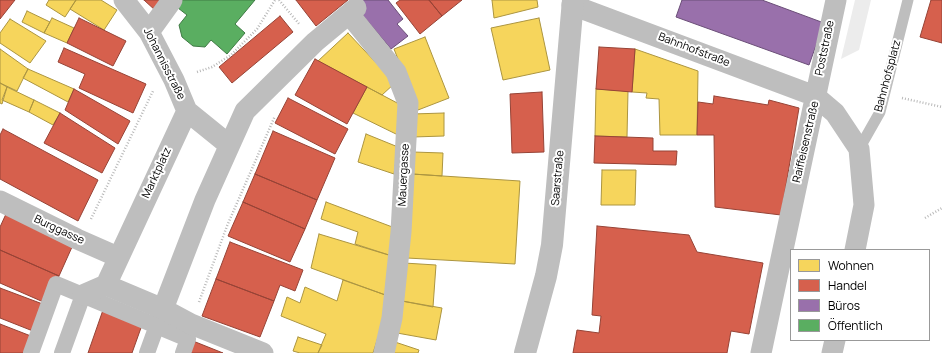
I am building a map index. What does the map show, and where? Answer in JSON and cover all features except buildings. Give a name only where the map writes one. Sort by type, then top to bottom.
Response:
[{"type":"street","name":"Johannisstraße","points":[[124,0],[149,32],[165,83],[187,111]]},
{"type":"street","points":[[149,32],[172,0]]},
{"type":"street","name":"Poststraße","points":[[815,96],[836,0]]},
{"type":"street","name":"Bahnhofstraße","points":[[572,2],[815,96]]},
{"type":"street","name":"Saarstraße","points":[[525,353],[546,276],[552,245],[572,2]]},
{"type":"street","name":"Mauergasse","points":[[229,145],[245,111],[315,42],[352,11],[396,72],[408,103],[400,240],[392,318],[384,353]]},
{"type":"street","name":"Raiffeisenstraße","points":[[761,353],[815,96],[835,113],[859,149],[864,205],[855,249]]},
{"type":"street","points":[[147,353],[205,200],[229,145],[187,111]]},
{"type":"street","name":"Marktplatz","points":[[106,286],[118,256],[187,111]]},
{"type":"street","name":"Burggasse","points":[[0,201],[118,256]]},
{"type":"street","points":[[31,353],[56,284],[83,295],[160,317],[191,324],[263,353]]},
{"type":"street","points":[[62,353],[83,295],[106,286],[160,317],[188,339],[183,353]]},
{"type":"street","points":[[832,353],[835,341]]},
{"type":"lane","name":"Bahnhofsplatz","points":[[859,149],[880,112],[908,0]]},
{"type":"path","points":[[81,240],[165,83],[212,67],[231,55],[257,29],[275,0]]},
{"type":"path","points":[[279,0],[284,6]]},
{"type":"path","points":[[884,94],[942,108]]},
{"type":"path","points":[[191,324],[227,226],[276,115]]},
{"type":"path","points":[[925,218],[942,208]]},
{"type":"shaded area","points":[[855,0],[871,0],[859,50],[841,59]]}]
